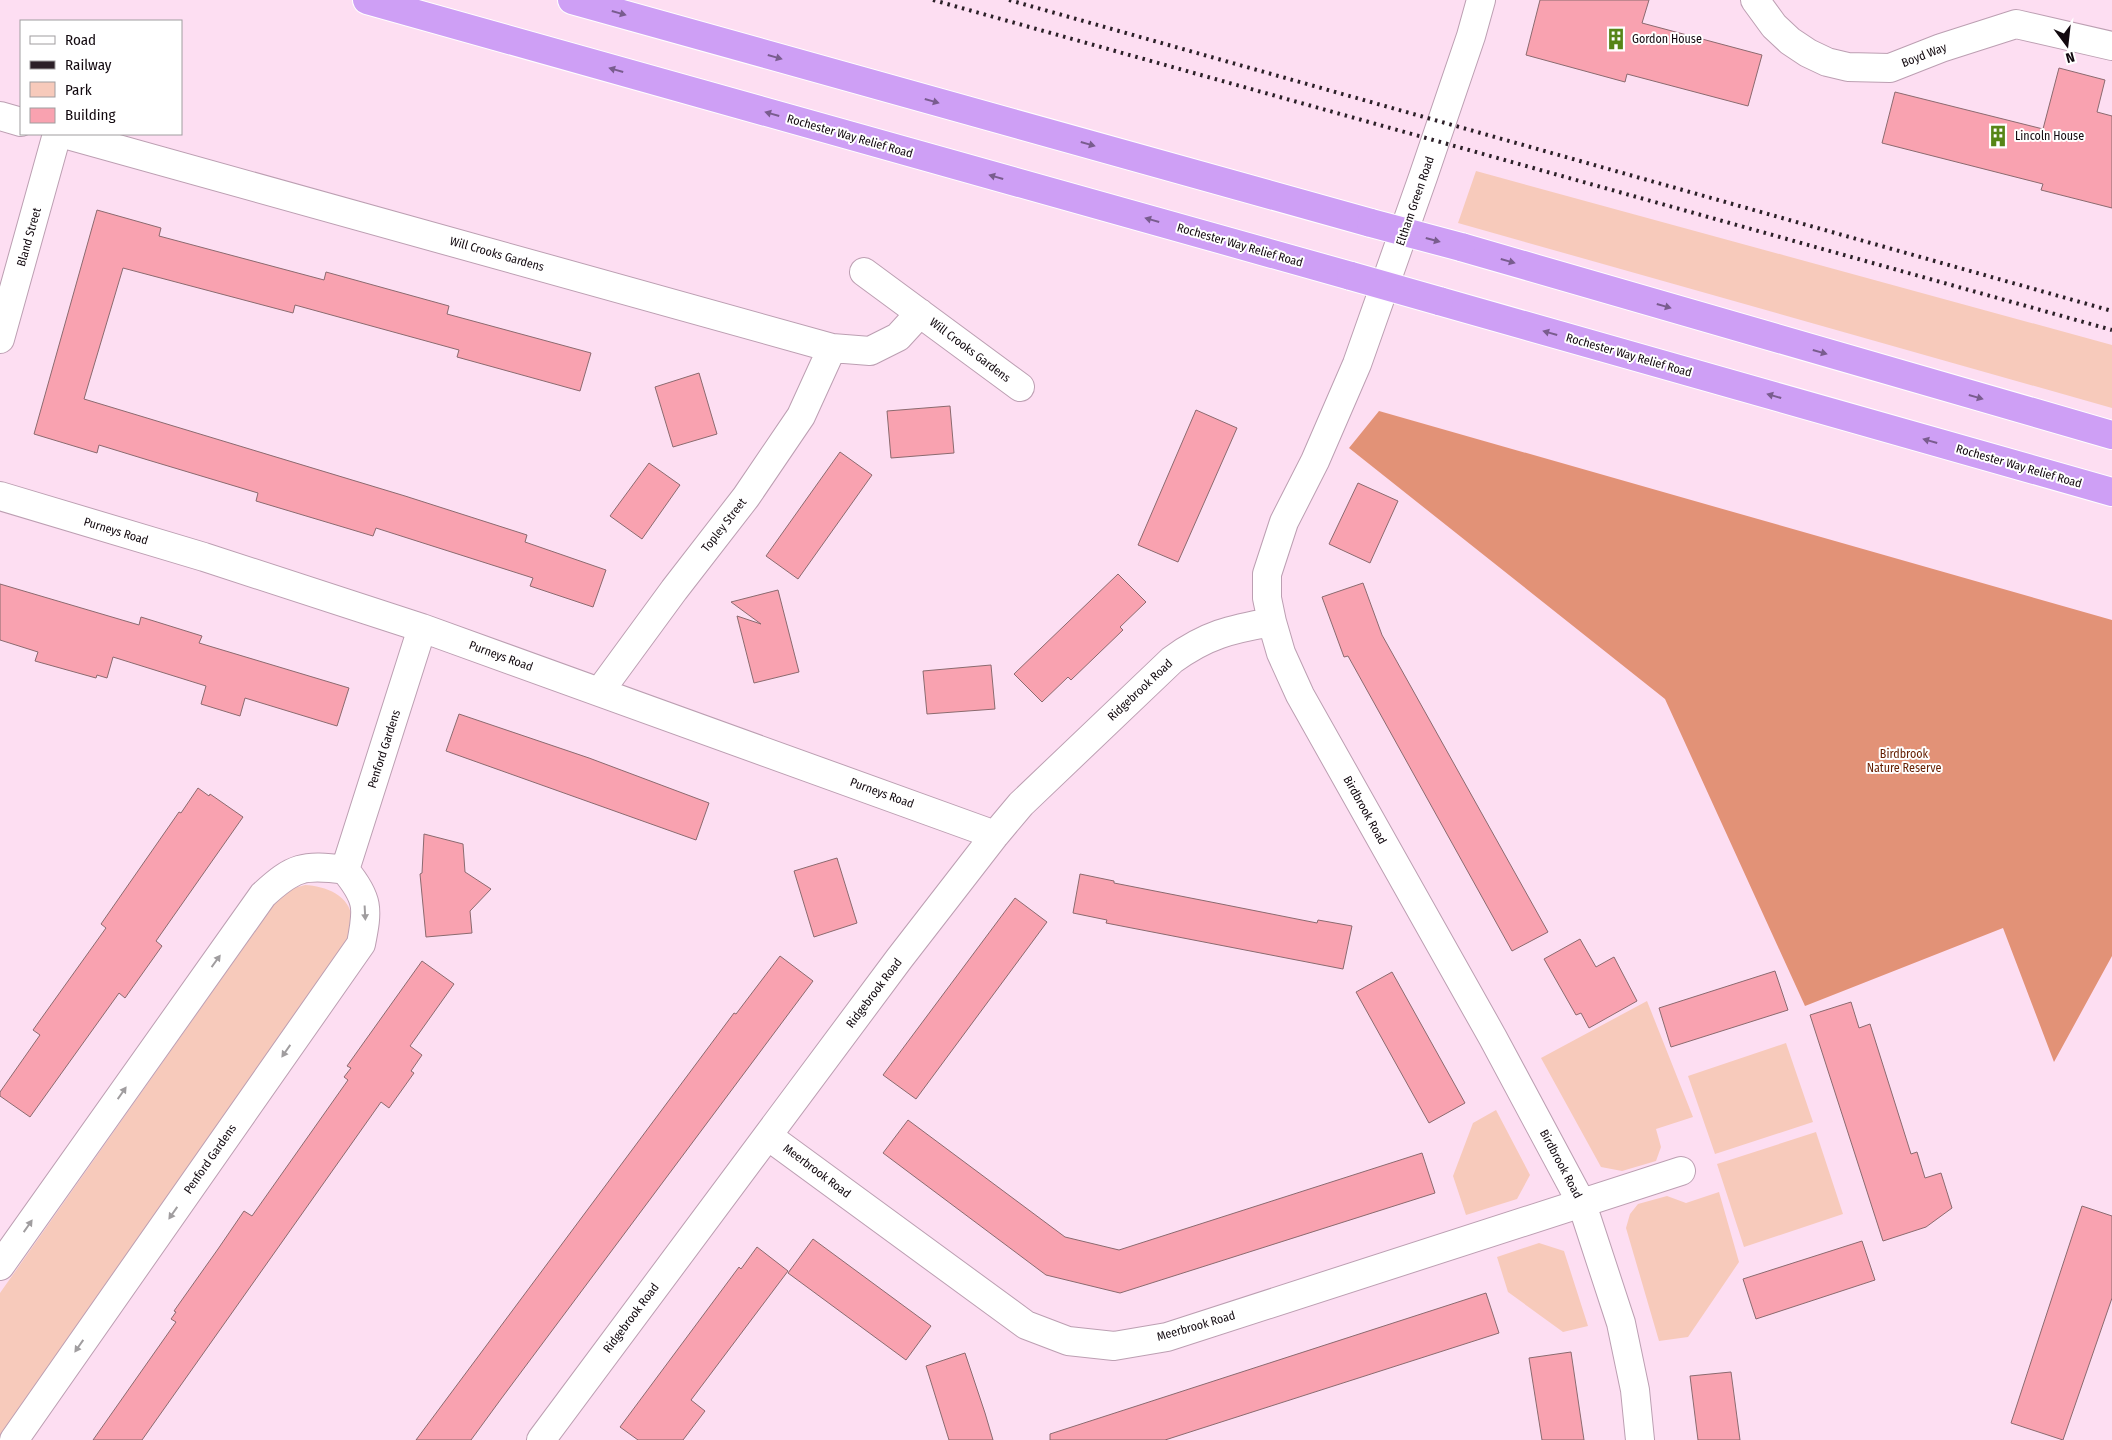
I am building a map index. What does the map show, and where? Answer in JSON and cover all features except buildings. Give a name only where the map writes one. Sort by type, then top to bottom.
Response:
[{"type":"highway","name":"Rochester Way Relief Road","points":[[367,0],[2112,492]]},
{"type":"highway","points":[[572,0],[1372,224],[1461,247],[2112,435]]},
{"type":"street","name":"Eltham Green Road","points":[[1341,399],[1357,364],[1420,186],[1471,36],[1481,0]]},
{"type":"street","name":"Boyd Way","points":[[1755,0],[1774,26],[1790,41],[1827,62],[1848,67],[1890,68],[1941,48],[2016,24],[2112,46]]},
{"type":"street","points":[[0,116],[20,122]]},
{"type":"street","name":"Bland Street","points":[[0,339],[57,135]]},
{"type":"street","name":"Will Crooks Gardens","points":[[68,135],[832,348],[870,351],[898,337],[920,313]]},
{"type":"street","name":"Will Crooks Gardens","points":[[864,272],[1020,387]]},
{"type":"street","name":"Topley Street","points":[[600,691],[674,590],[746,498],[801,416],[832,348]]},
{"type":"street","name":"Birdbrook Road","points":[[1341,399],[1315,461],[1284,522],[1267,574],[1267,598],[1272,622],[1281,653],[1300,695],[1493,1038],[1582,1204],[1621,1323],[1635,1390],[1640,1440]]},
{"type":"street","name":"Purneys Road","points":[[0,496],[213,560],[422,628],[995,835]]},
{"type":"street","name":"Ridgebrook Road","points":[[550,1437],[899,959],[1021,804],[1172,660],[1194,643],[1222,632],[1272,622]]},
{"type":"street","name":"Penford Gardens","points":[[14,1440],[361,944],[367,914],[360,889],[345,870],[422,628]]},
{"type":"street","points":[[0,1266],[263,896],[285,875],[317,866],[345,870]]},
{"type":"street","name":"Meerbrook Road","points":[[768,1136],[1026,1325],[1068,1341],[1114,1346],[1167,1337],[1582,1204]]},
{"type":"street","name":"Birdbrook Road","points":[[1582,1204],[1681,1172]]},
{"type":"green space","points":[[1476,171],[2112,345],[2112,408],[1458,223]]},
{"type":"green space","name":"Birdbrook Nature Reserve","points":[[1379,411],[2112,620],[2112,956],[2054,1062],[2003,928],[1805,1006],[1665,699],[1349,448]]},
{"type":"green space","points":[[305,885],[328,890],[342,898],[347,904],[351,911],[352,920],[348,948],[0,1438],[0,1293],[277,900],[291,889]]},
{"type":"green space","points":[[1647,1001],[1693,1117],[1656,1129],[1661,1147],[1656,1161],[1622,1171],[1601,1167],[1541,1058]]},
{"type":"green space","points":[[1786,1043],[1813,1122],[1715,1154],[1688,1076]]},
{"type":"green space","points":[[1496,1110],[1530,1175],[1517,1199],[1466,1215],[1453,1176],[1473,1123]]},
{"type":"green space","points":[[1816,1132],[1843,1214],[1744,1247],[1717,1164]]},
{"type":"green space","points":[[1719,1192],[1739,1262],[1688,1337],[1659,1341],[1626,1228],[1630,1214],[1638,1204],[1667,1196],[1686,1203]]},
{"type":"green space","points":[[1539,1243],[1564,1251],[1588,1326],[1563,1332],[1508,1292],[1497,1257]]},
{"type":"railway","points":[[933,0],[2112,330]]},
{"type":"railway","points":[[1009,0],[2112,311]]},
{"type":"place","name":"Gordon House","points":[[1616,39]]},
{"type":"place","name":"Lincoln House","points":[[1998,136]]}]
